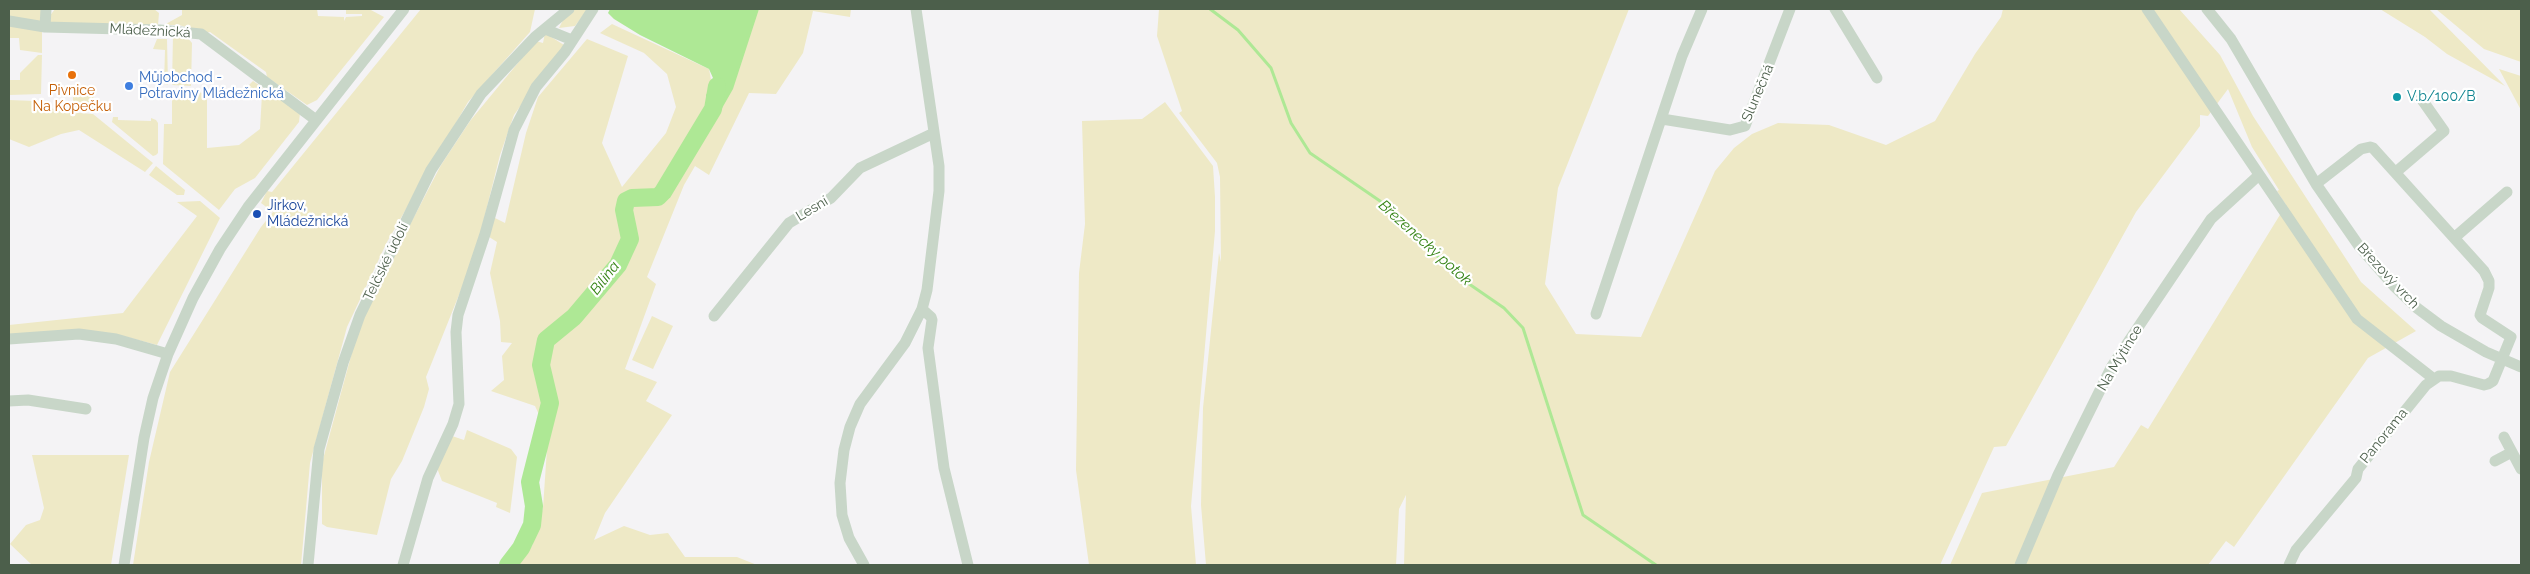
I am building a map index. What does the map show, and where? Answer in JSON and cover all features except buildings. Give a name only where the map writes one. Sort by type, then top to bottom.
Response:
[{"type":"street","points":[[45,27],[46,9]]},
{"type":"street","points":[[124,565],[144,438],[153,398],[168,354],[193,298],[220,249],[248,207],[404,9]]},
{"type":"street","name":"Telčské údolí","points":[[308,565],[319,449],[360,315],[431,170],[481,94],[546,28],[569,9]]},
{"type":"street","points":[[403,565],[428,478],[453,424],[459,404],[456,332],[458,315],[486,234],[514,130],[536,87],[593,9]]},
{"type":"street","points":[[864,565],[849,538],[840,504],[842,466],[847,438],[860,404],[905,343],[922,309],[927,290],[939,191],[934,133],[916,9]]},
{"type":"street","points":[[1596,314],[1682,56],[1702,9]]},
{"type":"street","name":"Slunečná","points":[[1662,119],[1730,130],[1745,126],[1790,9]]},
{"type":"street","points":[[1835,9],[1877,78]]},
{"type":"street","points":[[2147,9],[2357,319],[2434,379],[2439,376],[2451,376],[2484,385],[2493,381],[2511,337],[2482,318],[2480,311],[2487,294],[2489,280],[2484,271],[2396,172],[2373,148],[2366,147],[2316,184]]},
{"type":"street","name":"Březový vrch","points":[[2207,9],[2231,39],[2316,184],[2358,246],[2417,308],[2441,326],[2502,360],[2521,367]]},
{"type":"street","name":"Mládežnická","points":[[9,21],[45,27],[160,30],[201,34],[316,120]]},
{"type":"street","points":[[546,28],[572,40]]},
{"type":"street","points":[[2396,172],[2444,132],[2418,94]]},
{"type":"street","name":"Lesní","points":[[714,316],[789,223],[831,198],[860,168],[934,133]]},
{"type":"street","name":"Na Mýtince","points":[[2020,565],[2058,475],[2112,366],[2211,219],[2259,175]]},
{"type":"street","points":[[2454,238],[2507,192]]},
{"type":"street","points":[[922,309],[932,320],[928,348],[944,468],[968,565]]},
{"type":"street","points":[[9,339],[79,334],[116,339],[168,354]]},
{"type":"street","name":"Panorama","points":[[2289,565],[2296,550],[2356,478],[2358,469],[2426,385],[2434,379]]},
{"type":"street","points":[[9,401],[28,400],[86,409]]},
{"type":"street","points":[[2504,437],[2521,469]]},
{"type":"street","points":[[2495,461],[2512,452]]},
{"type":"shaded area","points":[[9,9],[42,9],[41,22],[9,17]]},
{"type":"shaded area","points":[[55,9],[154,9],[159,13],[158,25],[49,23],[49,17]]},
{"type":"shaded area","points":[[162,9],[317,9],[318,16],[344,17],[344,21],[346,17],[362,16],[362,14],[346,14],[346,10],[369,9],[384,17],[317,100],[307,105],[267,77],[266,72],[210,32],[206,33],[179,25],[164,25],[182,15],[182,10]]},
{"type":"shaded area","points":[[421,9],[535,9],[530,32],[468,102],[387,242],[347,327],[310,463],[301,565],[133,565],[149,462],[170,372],[261,227],[273,212],[261,203],[267,191],[272,192]]},
{"type":"shaded area","points":[[575,9],[588,9],[575,26],[559,28],[563,20]]},
{"type":"shaded area","points":[[610,9],[759,9],[733,89],[721,110],[713,109],[706,105],[706,95],[712,85],[713,78],[709,69],[640,35],[614,19],[608,13]]},
{"type":"shaded area","points":[[759,9],[851,9],[850,17],[813,11],[803,53],[776,94],[749,93],[709,175],[695,166],[684,185],[647,277],[656,284],[625,369],[657,382],[646,401],[672,415],[605,513],[594,540],[624,526],[650,535],[668,533],[685,557],[737,557],[757,565],[514,565],[532,546],[543,508],[548,434],[535,406],[491,391],[504,380],[502,356],[512,343],[501,342],[500,321],[490,273],[497,242],[486,235],[491,216],[505,223],[526,133],[538,97],[587,39],[628,56],[602,143],[622,187],[666,133],[676,107],[667,74],[644,53],[600,33],[612,24],[709,69],[712,85]]},
{"type":"shaded area","points":[[1159,9],[1629,9],[1558,188],[1545,284],[1576,334],[1641,337],[1715,171],[1734,148],[1752,134],[1778,123],[1829,125],[1886,145],[1935,121],[1975,54],[2001,17],[2003,9],[2179,9],[2220,55],[2253,116],[2361,282],[2416,331],[2368,358],[2234,547],[2226,541],[2208,565],[1950,565],[1982,493],[2114,467],[2141,425],[2148,429],[2286,205],[2277,191],[2279,190],[2252,147],[2228,89],[2208,116],[2200,115],[2200,126],[2136,212],[2006,446],[1994,447],[1940,565],[1404,565],[1406,495],[1399,509],[1396,565],[1206,565],[1201,505],[1203,408],[1219,253],[1221,262],[1220,177],[1217,163],[1179,113],[1182,111],[1157,36]]},
{"type":"shaded area","points":[[2380,9],[2429,9],[2505,86],[2447,54],[2425,37]]},
{"type":"shaded area","points":[[2436,9],[2521,9],[2521,62],[2484,49]]},
{"type":"shaded area","points":[[9,26],[42,31],[42,53],[20,50],[19,38],[9,38]]},
{"type":"shaded area","points":[[545,33],[564,45],[514,115],[500,155],[475,255],[426,377],[429,389],[424,407],[402,461],[391,479],[377,535],[327,527],[322,524],[322,463],[361,319],[441,165],[470,121],[536,41],[543,43]]},
{"type":"shaded area","points":[[173,35],[187,37],[192,43],[191,86],[172,85]]},
{"type":"shaded area","points":[[157,39],[167,39],[168,85],[164,84],[165,50],[153,49]]},
{"type":"shaded area","points":[[38,55],[42,55],[41,94],[9,95],[9,80],[20,80],[20,73]]},
{"type":"shaded area","points":[[2499,69],[2521,76],[2521,110]]},
{"type":"shaded area","points":[[253,81],[300,113],[299,122],[255,178],[235,189],[219,210],[163,164],[164,124],[172,124],[172,91],[207,93],[207,148],[239,145],[260,129],[262,94],[250,91],[249,85]]},
{"type":"shaded area","points":[[73,92],[94,93],[94,108],[73,107]]},
{"type":"shaded area","points":[[9,100],[35,101],[41,106],[68,112],[93,114],[153,163],[145,172],[79,130],[61,134],[29,147],[9,139]]},
{"type":"shaded area","points":[[1165,102],[1213,166],[1215,231],[1191,506],[1196,565],[1089,565],[1076,470],[1079,273],[1085,224],[1082,121],[1142,119]]},
{"type":"shaded area","points":[[113,117],[118,117],[118,120],[151,121],[151,118],[156,120],[158,123],[158,153],[153,156],[112,122]]},
{"type":"shaded area","points":[[156,166],[185,190],[184,195],[177,195],[149,175]]},
{"type":"shaded area","points":[[200,201],[220,218],[157,345],[123,336],[9,336],[9,325],[123,313],[197,216],[177,202]]},
{"type":"shaded area","points":[[652,316],[673,326],[653,369],[632,360]]},
{"type":"shaded area","points":[[467,430],[511,449],[517,457],[510,513],[496,507],[497,503],[442,481],[437,468],[452,436],[464,440]]},
{"type":"shaded area","points":[[32,455],[129,455],[111,565],[32,565],[10,544],[26,525],[40,520],[44,508]]},
{"type":"waterway","name":"Březenecký potok","points":[[1210,9],[1238,30],[1271,68],[1291,123],[1310,153],[1380,201],[1459,277],[1504,308],[1523,328],[1583,515],[1656,565]]},
{"type":"waterway","name":"Bílina","points":[[508,565],[521,548],[532,525],[534,506],[530,482],[550,403],[541,365],[546,340],[574,317],[618,265],[630,239],[624,210],[626,201],[632,198],[658,197],[663,192],[713,109],[717,86]]},
{"type":"place","name":"Pivnice Na Kopečku","points":[[72,75]]},
{"type":"place","name":"Můjobchod - Potraviny Mládežnická","points":[[129,86]]},
{"type":"place","name":"V.b/100/B","points":[[2397,97]]},
{"type":"place","name":"Jirkov, Mládežnická","points":[[257,214]]}]
